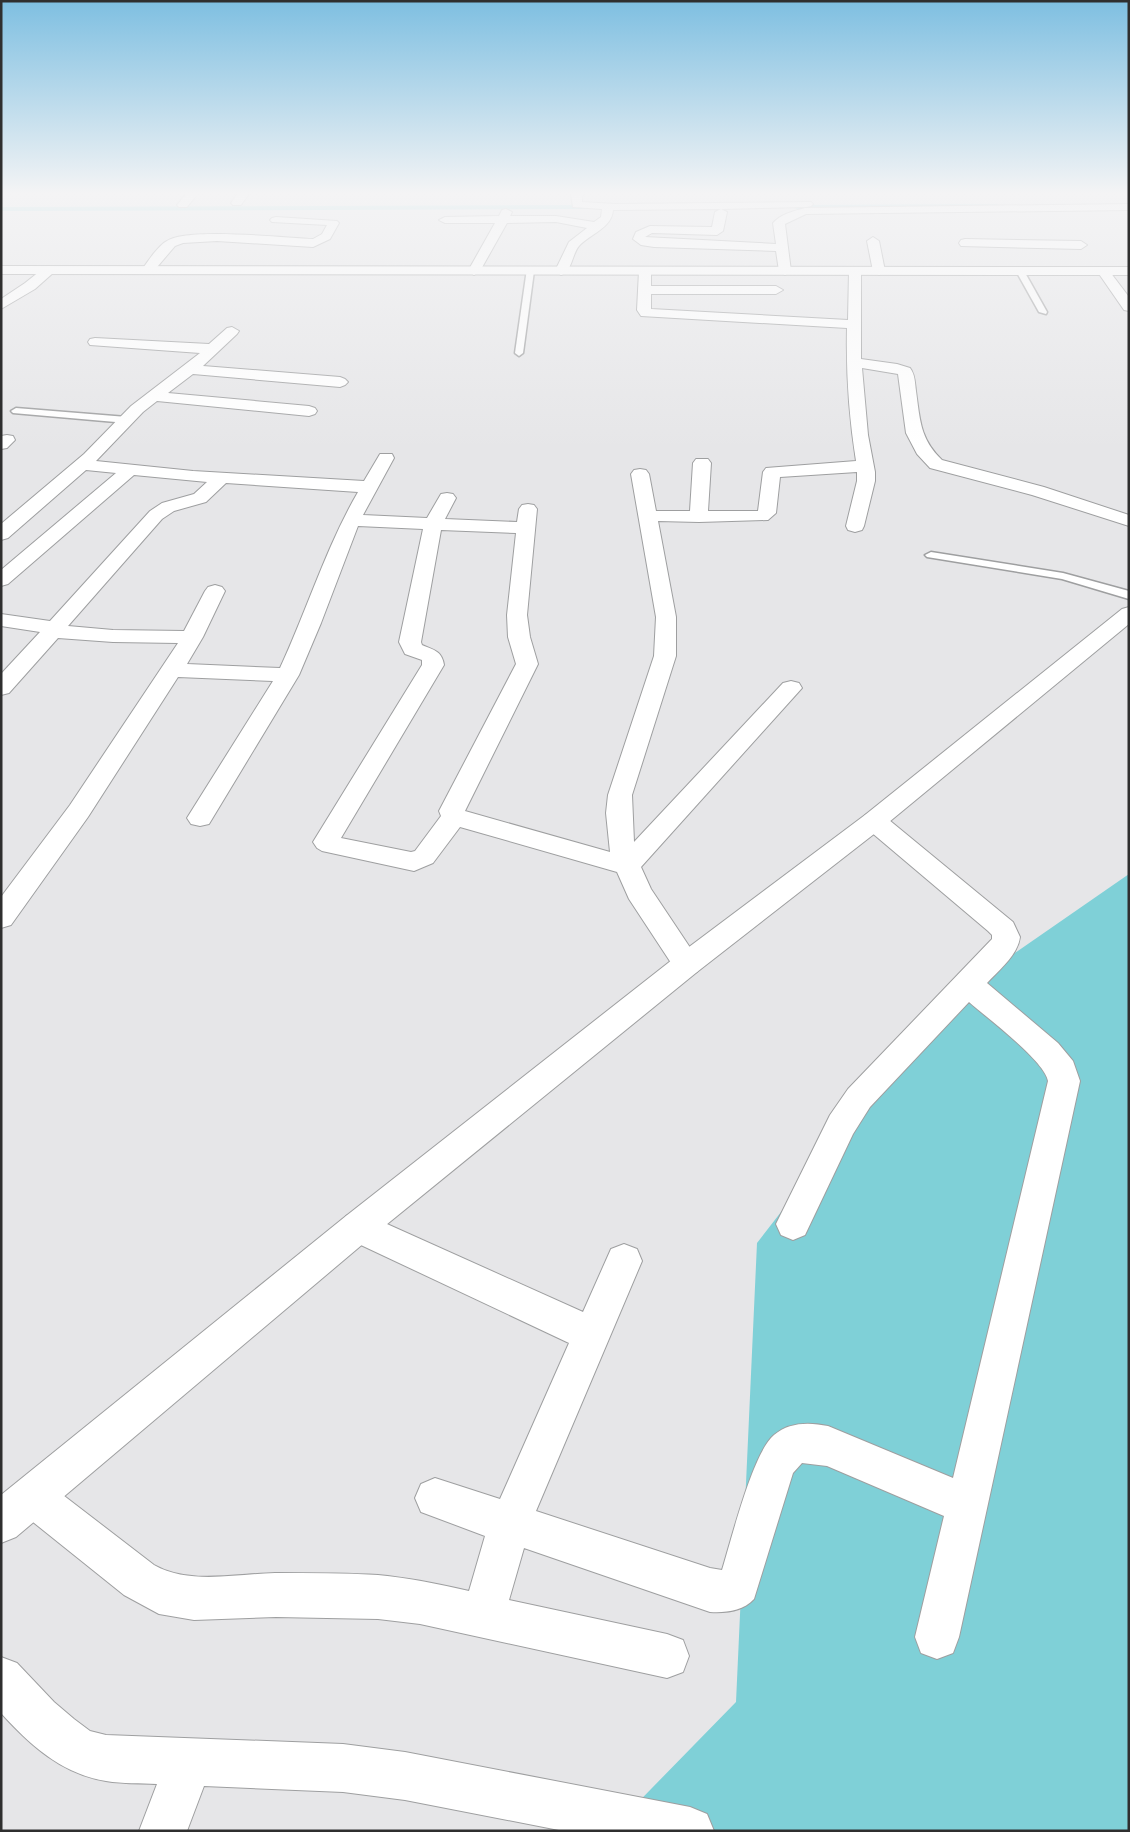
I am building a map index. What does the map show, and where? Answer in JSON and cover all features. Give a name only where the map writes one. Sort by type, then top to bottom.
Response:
[{"type":"street","points":[[1,306],[40,277]]},
{"type":"street","points":[[645,277],[644,311],[648,313],[854,324]]},
{"type":"street","points":[[777,277],[776,290],[780,305]]},
{"type":"street","points":[[854,526],[866,481],[854,363],[855,277]]},
{"type":"street","points":[[1108,277],[1129,307]]},
{"type":"street","points":[[645,290],[776,290]]},
{"type":"street","points":[[116,359],[147,331]]},
{"type":"street","points":[[1,534],[83,465],[153,396],[190,369],[232,331]]},
{"type":"street","points":[[95,342],[213,349]]},
{"type":"street","points":[[854,363],[897,368],[905,371],[912,428],[925,454],[936,464],[1038,491],[1129,521]]},
{"type":"street","points":[[190,369],[340,382]]},
{"type":"street","points":[[153,396],[309,411]]},
{"type":"street","points":[[200,818],[288,675],[311,623],[351,520],[386,458]]},
{"type":"street","points":[[699,517],[702,463]]},
{"type":"street","points":[[83,465],[221,478],[369,487]]},
{"type":"street","points":[[648,516],[752,518],[766,515],[770,475],[774,471],[865,466]]},
{"type":"street","points":[[1,580],[130,470]]},
{"type":"street","points":[[640,474],[666,617],[666,639],[665,656],[620,794],[621,843],[628,866],[640,892],[687,964]]},
{"type":"street","points":[[1,688],[156,515],[168,507],[200,498],[221,478]]},
{"type":"street","points":[[447,498],[433,524],[410,642],[413,649],[432,656],[433,665],[326,842],[339,847],[414,862],[424,857],[454,817]]},
{"type":"street","points":[[351,520],[433,524],[527,518],[517,622],[518,637],[527,664],[454,808],[452,814],[454,817]]},
{"type":"street","points":[[1,918],[79,811],[172,670],[192,637],[215,591]]},
{"type":"street","points":[[1,1522],[358,1227],[687,964],[874,821],[1129,613]]},
{"type":"street","points":[[1,620],[54,630],[113,636],[192,637]]},
{"type":"street","points":[[172,670],[288,675]]},
{"type":"street","points":[[628,866],[791,688]]},
{"type":"street","points":[[454,817],[628,866]]},
{"type":"street","points":[[793,1224],[841,1125],[860,1098],[1004,946],[1007,936],[1004,930],[874,821]]},
{"type":"street","points":[[937,1637],[1064,1081],[1062,1070],[1047,1052],[967,983]]},
{"type":"street","points":[[358,1227],[592,1335]]},
{"type":"street","points":[[483,1616],[510,1523],[624,1261]]},
{"type":"street","points":[[435,1498],[710,1590],[723,1592],[730,1591],[739,1584],[776,1464],[784,1450],[797,1443],[811,1442],[828,1446],[967,1505]]},
{"type":"street","points":[[32,1496],[139,1580],[159,1592],[194,1598],[324,1595],[378,1597],[420,1602],[667,1656]]},
{"type":"street","points":[[1,1678],[30,1711],[57,1737],[81,1751],[106,1758],[343,1768],[405,1776],[690,1831]]},
{"type":"street","points":[[163,1831],[189,1762]]},
{"type":"lane","points":[[519,353],[529,277]]},
{"type":"lane","points":[[1024,277],[1043,312]]},
{"type":"lane","points":[[16,411],[127,420]]},
{"type":"lane","points":[[932,555],[1063,576],[1129,595]]},
{"type":"water","points":[[1129,874],[1129,1831],[610,1831],[736,1702],[757,1243],[944,1002]]}]
